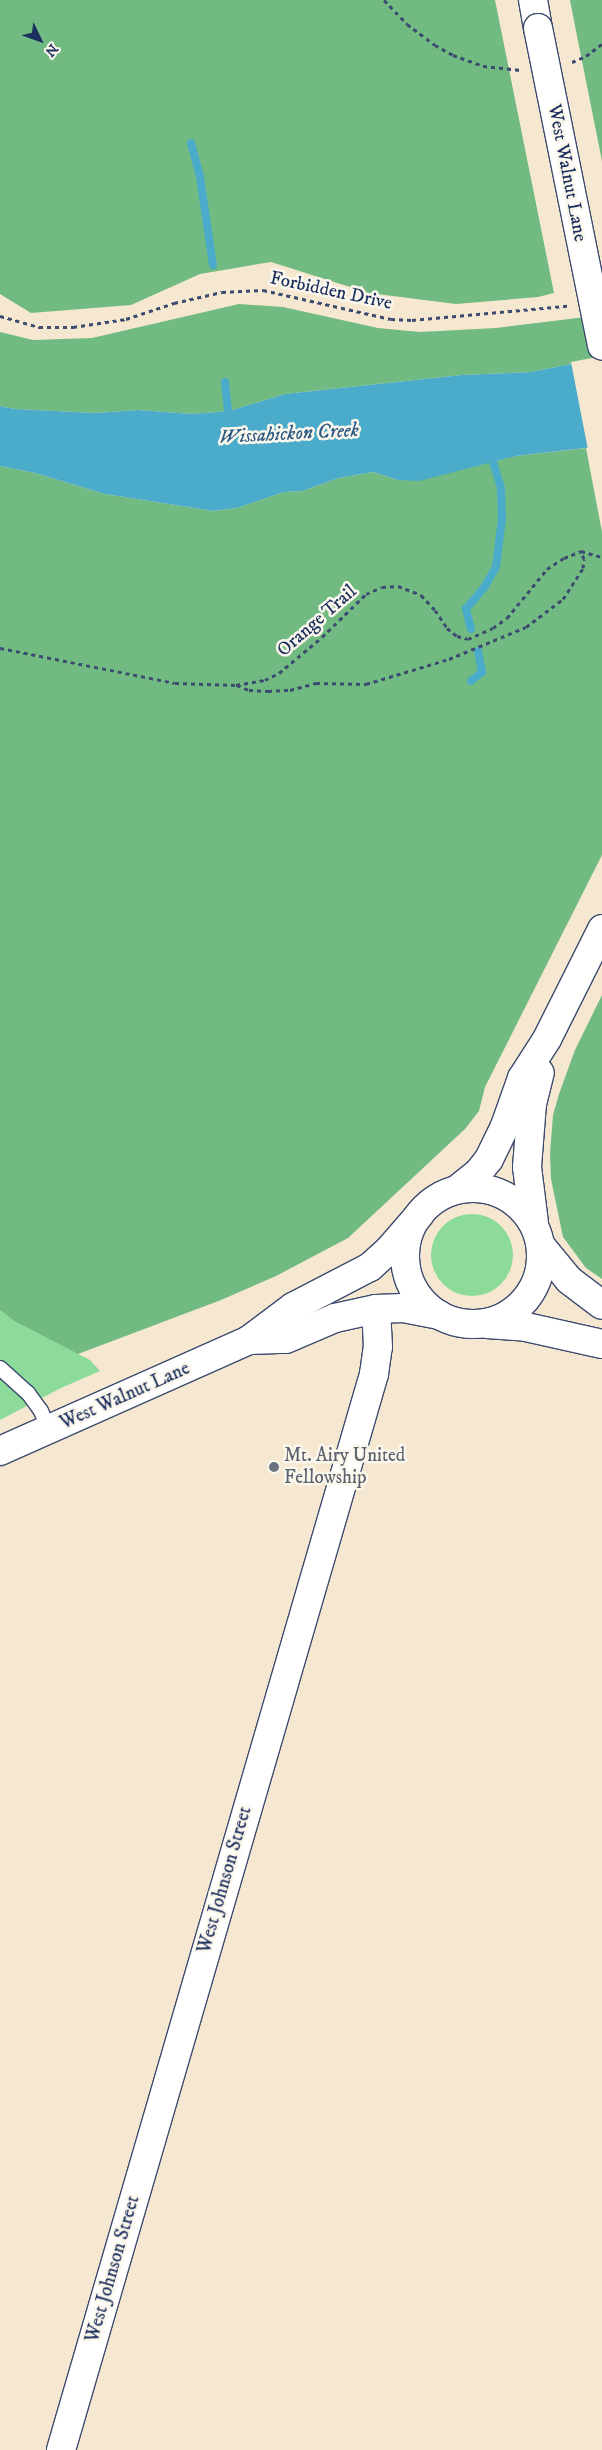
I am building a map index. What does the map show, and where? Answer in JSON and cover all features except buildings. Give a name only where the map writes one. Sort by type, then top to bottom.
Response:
[{"type":"street","name":"West Walnut Lane","points":[[533,0],[602,346]]},
{"type":"street","points":[[602,929],[547,1040],[522,1078],[505,1126],[489,1159],[478,1173],[458,1189],[437,1198],[420,1214],[406,1240],[406,1270],[418,1297],[428,1308],[440,1316],[461,1323],[526,1327],[602,1344]]},
{"type":"street","points":[[483,1324],[498,1320],[523,1303],[538,1276],[538,1238],[529,1196],[527,1153],[532,1104],[547,1040]]},
{"type":"street","points":[[458,1189],[486,1188],[511,1198],[530,1218],[538,1238],[570,1280],[602,1305]]},
{"type":"street","name":"West Walnut Lane","points":[[0,1451],[250,1340],[293,1308],[370,1267],[388,1251],[420,1214]]},
{"type":"street","name":"West Walnut Lane","points":[[250,1340],[286,1339],[335,1318],[376,1309],[403,1308],[440,1316]]},
{"type":"street","name":"West Johnson Street","points":[[61,2450],[374,1374],[378,1347],[376,1309]]},
{"type":"lane","points":[[0,1368],[28,1393],[41,1411],[49,1430]]},
{"type":"path","points":[[384,0],[407,24],[434,45],[453,55],[483,66],[519,70],[528,69]]},
{"type":"path","points":[[564,63],[586,56],[602,44]]},
{"type":"path","name":"Forbidden Drive","points":[[0,316],[39,327],[73,327],[126,319],[174,303],[222,292],[263,290],[391,319],[412,320],[574,305]]},
{"type":"path","points":[[581,552],[602,557]]},
{"type":"path","points":[[236,685],[249,690],[268,692],[290,690],[316,683],[366,684],[449,659],[526,627],[563,599],[583,568],[584,559],[581,552]]},
{"type":"path","name":"Orange Trail","points":[[0,648],[174,683],[236,685],[265,680],[279,673],[322,637],[366,594],[382,587],[398,586],[421,595],[435,610],[447,628],[457,636],[468,639],[481,634],[507,618],[547,569],[564,558],[581,552]]},
{"type":"green space","points":[[0,0],[495,0],[554,293],[538,297],[456,304],[369,293],[271,262],[200,274],[131,305],[31,313],[0,294]]},
{"type":"green space","points":[[570,0],[602,0],[602,161],[575,26]]},
{"type":"green space","points":[[239,304],[283,307],[378,328],[420,332],[496,328],[602,315],[602,358],[531,372],[462,375],[285,394],[229,411],[192,414],[138,410],[96,413],[15,409],[0,406],[0,332],[33,340],[92,338]]},
{"type":"green space","points":[[586,448],[602,532],[602,855],[485,1087],[479,1111],[465,1129],[348,1238],[276,1276],[221,1300],[78,1354],[14,1321],[0,1310],[0,466],[35,473],[105,494],[213,511],[237,508],[284,492],[302,491],[339,478],[373,472],[398,480],[443,473],[516,456]]},
{"type":"green space","points":[[602,995],[602,1279],[586,1268],[563,1237],[551,1179],[550,1154],[553,1115],[559,1094],[575,1050]]},
{"type":"green space","points":[[472,1214],[488,1217],[501,1226],[510,1239],[513,1255],[510,1271],[501,1284],[488,1293],[472,1296],[456,1293],[443,1284],[434,1271],[431,1255],[434,1239],[443,1226],[456,1217]]},
{"type":"green space","points":[[0,1310],[14,1321],[90,1360],[100,1371],[61,1388],[0,1420]]},
{"type":"water","name":"Wissahickon Creek","points":[[602,358],[602,446],[516,456],[419,481],[398,480],[373,472],[339,478],[302,491],[284,492],[237,508],[213,511],[105,494],[35,473],[0,466],[0,406],[15,409],[96,413],[138,410],[192,414],[229,411],[285,394],[462,375],[531,372]]},
{"type":"pier","points":[[602,356],[602,448],[588,450],[571,362]]},
{"type":"waterway","points":[[191,143],[200,177],[213,265]]},
{"type":"waterway","name":"Wissahickon Creek","points":[[225,382],[229,420]]},
{"type":"waterway","points":[[471,629],[466,609],[485,586],[496,567],[502,519],[501,488],[490,451]]},
{"type":"waterway","points":[[471,681],[482,672],[478,651]]},
{"type":"place","name":"Mt. Airy United Fellowship","points":[[274,1467]]}]
